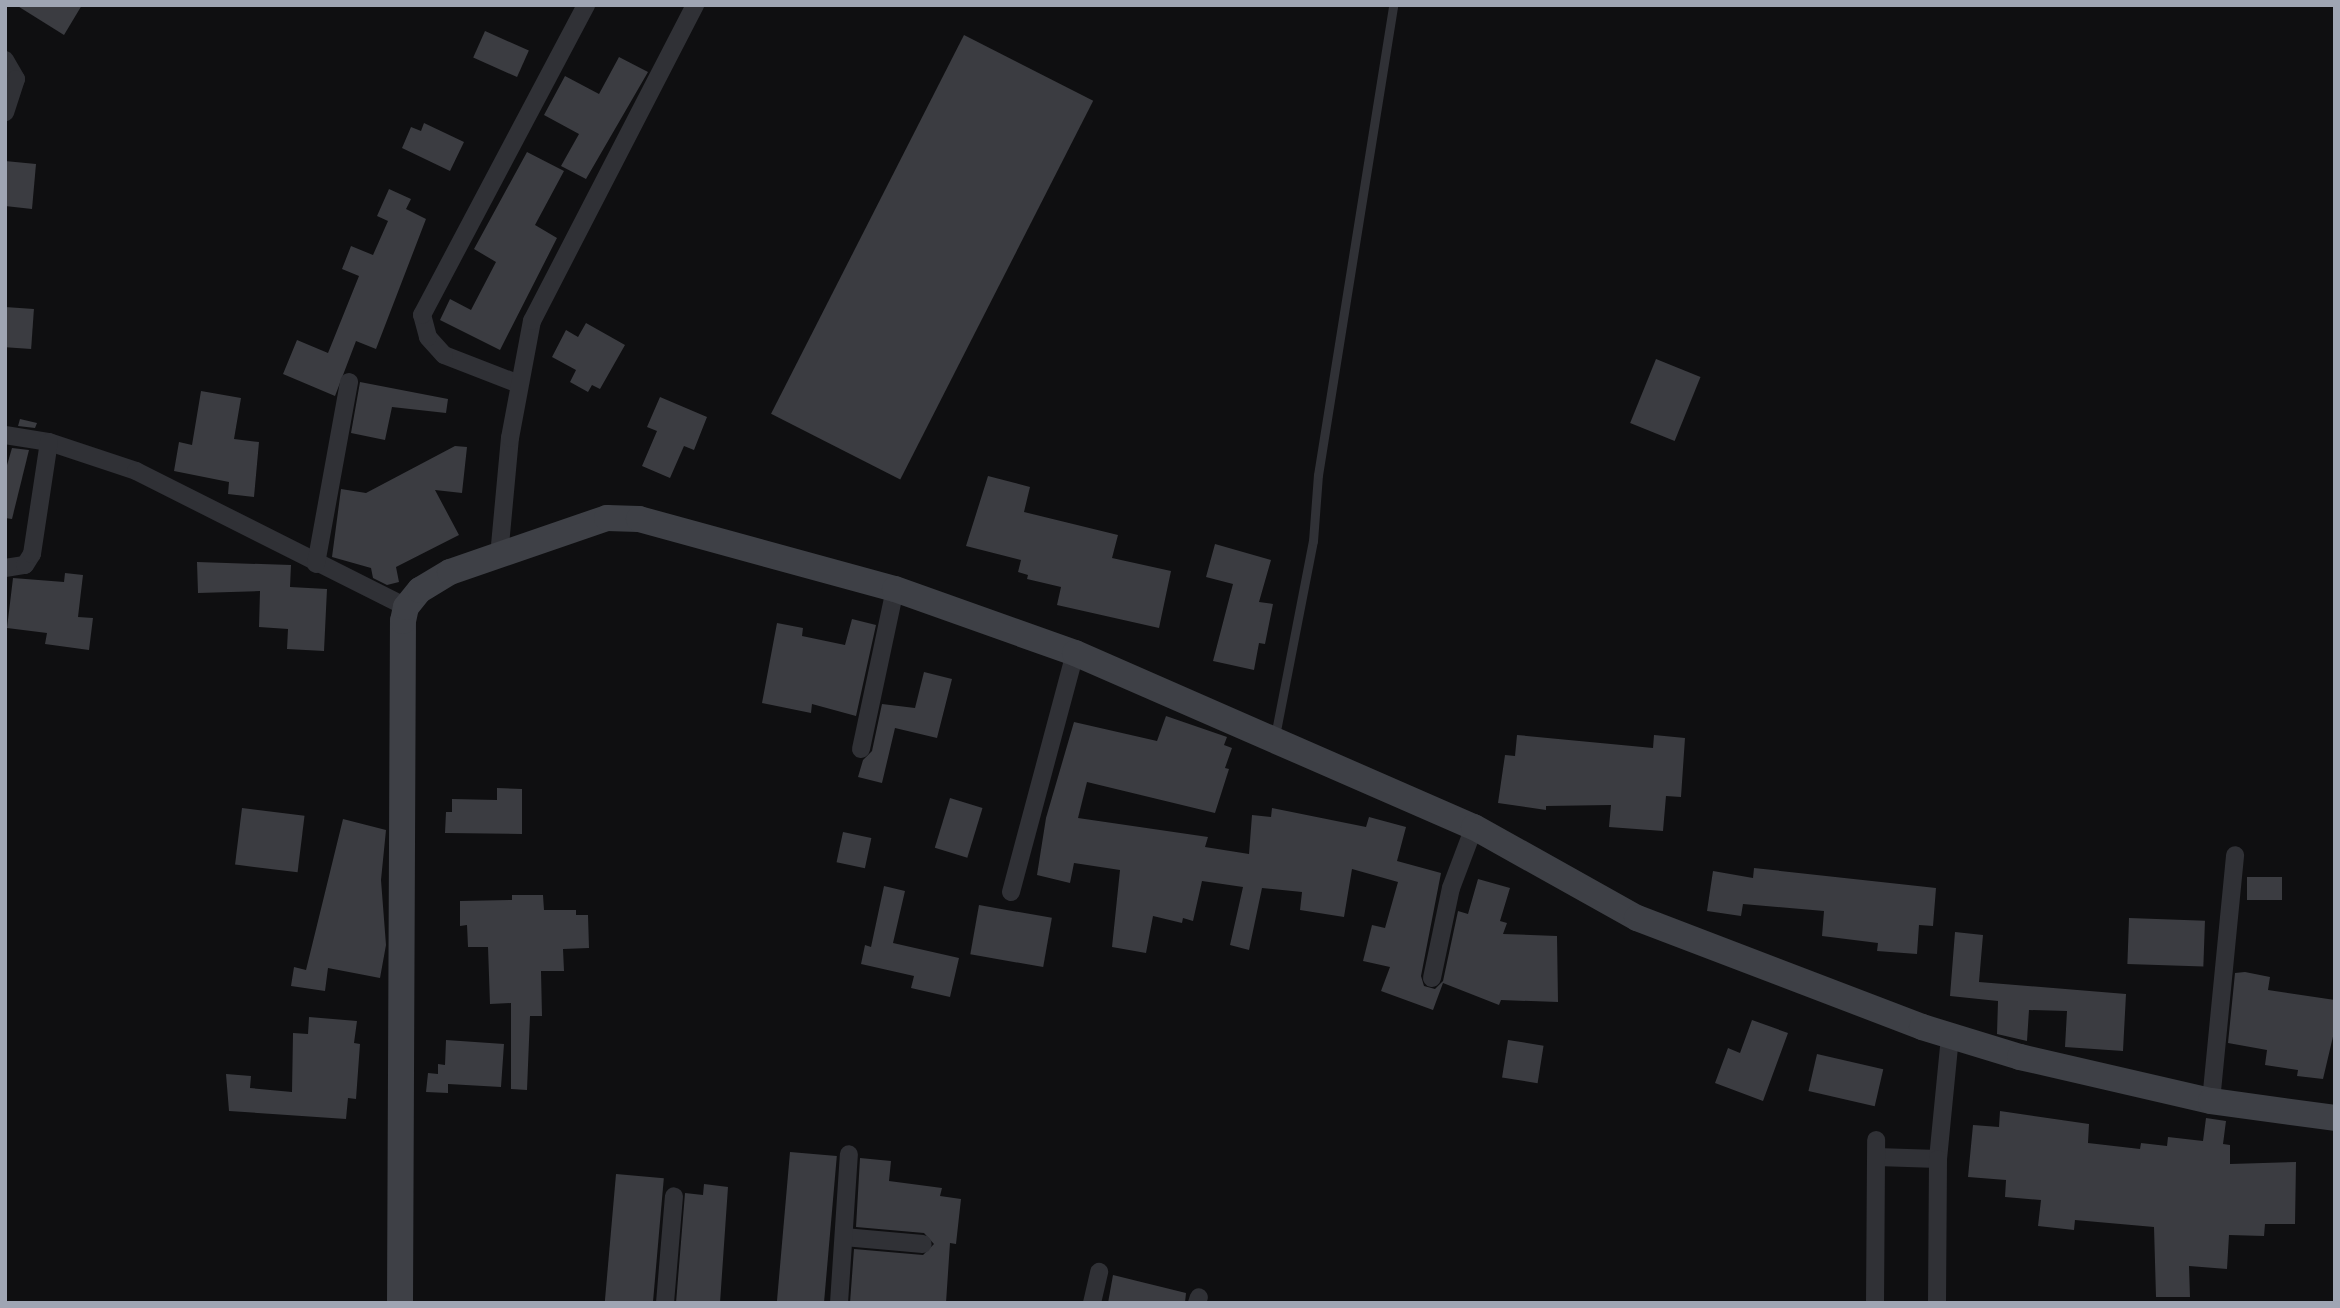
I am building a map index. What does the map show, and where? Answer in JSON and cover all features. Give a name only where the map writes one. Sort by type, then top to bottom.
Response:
[{"type":"street","points":[[519,384],[443,355],[428,337],[422,315],[586,5]]},
{"type":"street","points":[[499,556],[519,384],[532,321],[695,5]]},
{"type":"street","points":[[5,60],[16,79],[5,111]]},
{"type":"street","points":[[316,564],[349,382]]},
{"type":"street","points":[[5,435],[49,442],[136,471],[406,607]]},
{"type":"street","points":[[5,568],[25,565],[33,554],[49,442]]},
{"type":"street","points":[[400,1303],[403,621],[406,607],[420,590],[450,572],[607,518],[639,519],[895,589],[1074,653],[1274,737],[1474,827],[1637,918],[1822,992],[2020,1057],[2211,1101],[2335,1118]]},
{"type":"street","points":[[861,749],[895,589]]},
{"type":"street","points":[[1011,892],[1074,653]]},
{"type":"street","points":[[1432,978],[1451,888],[1474,827]]},
{"type":"street","points":[[2211,1101],[2235,855]]},
{"type":"street","points":[[1937,1303],[1938,1159],[1950,1036]]},
{"type":"street","points":[[1875,1303],[1876,1148],[1938,1159]]},
{"type":"street","points":[[839,1303],[849,1154]]},
{"type":"street","points":[[666,1303],[674,1196]]},
{"type":"street","points":[[844,1237],[923,1244]]},
{"type":"street","points":[[1092,1303],[1099,1272]]},
{"type":"lane","points":[[1274,737],[1313,541],[1318,475],[1393,5]]},
{"type":"building","points":[[16,5],[82,5],[64,35]]},
{"type":"building","points":[[485,31],[529,51],[517,77],[473,57]]},
{"type":"building","points":[[964,35],[1093,101],[900,480],[771,414]]},
{"type":"building","points":[[619,57],[648,72],[586,179],[561,166],[579,134],[544,115],[565,76],[599,94]]},
{"type":"building","points":[[424,123],[464,142],[450,171],[402,148],[411,127],[421,131]]},
{"type":"building","points":[[527,152],[564,171],[535,225],[557,238],[500,350],[440,320],[450,299],[471,310],[496,262],[474,249]]},
{"type":"building","points":[[5,161],[36,164],[32,209],[5,206]]},
{"type":"building","points":[[389,189],[411,199],[406,209],[426,219],[376,349],[356,341],[335,396],[283,374],[297,340],[328,353],[359,276],[342,269],[351,246],[373,255],[388,221],[377,216]]},
{"type":"building","points":[[5,307],[34,309],[31,349],[5,347]]},
{"type":"building","points":[[586,323],[625,345],[600,389],[592,385],[588,392],[570,382],[576,370],[552,357],[566,330],[578,337]]},
{"type":"building","points":[[1656,359],[1701,377],[1675,441],[1630,423]]},
{"type":"building","points":[[360,382],[448,399],[446,413],[392,407],[385,440],[351,433]]},
{"type":"building","points":[[201,391],[241,398],[234,439],[259,442],[254,497],[228,494],[229,482],[174,471],[179,442],[192,445]]},
{"type":"building","points":[[660,397],[707,417],[694,450],[684,446],[670,478],[642,466],[657,431],[647,427]]},
{"type":"building","points":[[20,419],[37,423],[35,428],[18,426]]},
{"type":"building","points":[[455,446],[467,447],[462,493],[435,490],[459,535],[396,567],[399,582],[387,585],[373,578],[371,568],[332,557],[341,489],[366,493]]},
{"type":"building","points":[[12,448],[29,450],[12,519],[5,518],[5,472]]},
{"type":"building","points":[[988,476],[1030,487],[1024,512],[1118,535],[1112,558],[1171,571],[1159,628],[1057,605],[1061,587],[1027,579],[1028,575],[1018,572],[1021,560],[966,546]]},
{"type":"building","points":[[1215,544],[1271,560],[1259,602],[1273,604],[1265,644],[1259,643],[1254,670],[1213,661],[1233,584],[1206,577]]},
{"type":"building","points":[[197,562],[291,565],[290,587],[327,589],[324,651],[287,649],[288,629],[259,627],[260,591],[198,593]]},
{"type":"building","points":[[65,573],[83,575],[78,617],[93,618],[89,650],[45,644],[47,633],[7,628],[13,578],[64,582]]},
{"type":"building","points":[[852,619],[876,625],[856,716],[812,704],[811,713],[762,703],[777,623],[803,628],[802,636],[845,645]]},
{"type":"building","points":[[924,672],[952,679],[937,738],[895,728],[882,783],[858,777],[863,760],[872,751],[882,704],[915,708]]},
{"type":"building","points":[[1166,716],[1227,737],[1224,745],[1232,748],[1225,768],[1229,769],[1215,813],[1087,782],[1078,818],[1208,837],[1205,847],[1249,854],[1252,815],[1271,817],[1272,808],[1366,827],[1369,817],[1406,827],[1397,861],[1441,873],[1421,976],[1424,986],[1435,989],[1443,981],[1458,911],[1468,914],[1478,879],[1510,888],[1500,921],[1507,923],[1503,934],[1557,936],[1558,1002],[1501,1000],[1499,1005],[1443,983],[1433,1010],[1381,991],[1390,967],[1363,961],[1372,925],[1385,928],[1398,882],[1352,869],[1344,917],[1300,910],[1302,892],[1262,888],[1249,950],[1230,945],[1243,887],[1202,881],[1193,921],[1183,918],[1182,923],[1153,916],[1146,953],[1112,947],[1120,870],[1074,863],[1070,883],[1037,875],[1046,818],[1074,722],[1157,741]]},
{"type":"building","points":[[1517,735],[1653,748],[1654,735],[1685,738],[1681,797],[1666,796],[1663,831],[1609,827],[1611,805],[1546,806],[1546,810],[1498,803],[1505,755],[1515,756]]},
{"type":"building","points":[[497,788],[522,789],[522,834],[445,833],[446,812],[452,812],[452,799],[497,800]]},
{"type":"building","points":[[950,798],[983,808],[967,858],[935,848]]},
{"type":"building","points":[[242,808],[305,816],[298,872],[235,865]]},
{"type":"building","points":[[343,819],[386,830],[381,880],[386,945],[380,978],[328,968],[325,991],[291,986],[294,967],[306,970]]},
{"type":"building","points":[[843,832],[871,838],[865,868],[837,862]]},
{"type":"building","points":[[1754,868],[1936,888],[1933,926],[1919,925],[1917,954],[1877,951],[1878,943],[1822,936],[1824,911],[1743,904],[1741,916],[1707,911],[1713,871],[1753,878]]},
{"type":"building","points":[[2247,877],[2282,877],[2282,900],[2247,900]]},
{"type":"building","points":[[884,886],[905,891],[893,943],[959,958],[950,997],[911,988],[914,976],[861,964],[865,945],[871,947]]},
{"type":"building","points":[[512,895],[543,895],[544,910],[576,910],[576,915],[588,915],[589,948],[563,949],[564,971],[541,971],[542,1016],[530,1016],[527,1090],[511,1089],[511,1003],[490,1004],[488,947],[468,947],[467,925],[460,926],[460,901],[512,900]]},
{"type":"building","points":[[979,905],[1052,918],[1043,967],[970,954]]},
{"type":"building","points":[[2129,918],[2205,921],[2203,967],[2127,964]]},
{"type":"building","points":[[1955,932],[1983,935],[1979,982],[2126,994],[2123,1051],[2065,1047],[2067,1011],[2029,1010],[2027,1041],[1997,1034],[1998,1001],[1950,996]]},
{"type":"building","points":[[2245,972],[2270,977],[2268,990],[2335,1000],[2335,1028],[2323,1079],[2297,1076],[2298,1070],[2265,1065],[2267,1050],[2228,1043],[2235,973]]},
{"type":"building","points":[[309,1017],[357,1021],[354,1043],[360,1044],[356,1099],[348,1098],[346,1119],[229,1111],[226,1074],[251,1076],[250,1088],[292,1092],[293,1033],[308,1034]]},
{"type":"building","points":[[1752,1020],[1788,1033],[1763,1101],[1715,1083],[1728,1048],[1740,1053]]},
{"type":"building","points":[[446,1040],[504,1044],[501,1087],[448,1084],[448,1093],[426,1092],[428,1073],[438,1074],[438,1064],[445,1065]]},
{"type":"building","points":[[1508,1040],[1544,1046],[1538,1083],[1502,1078]]},
{"type":"building","points":[[1817,1054],[1883,1069],[1875,1106],[1808,1091]]},
{"type":"building","points":[[2000,1111],[2089,1124],[2088,1143],[2140,1149],[2141,1143],[2167,1146],[2168,1137],[2203,1141],[2206,1118],[2226,1121],[2223,1144],[2230,1145],[2230,1164],[2296,1162],[2295,1224],[2265,1224],[2264,1236],[2229,1235],[2227,1269],[2189,1266],[2190,1297],[2156,1297],[2154,1227],[2075,1220],[2074,1230],[2038,1226],[2041,1200],[2005,1197],[2006,1180],[1968,1177],[1973,1125],[1999,1127]]},
{"type":"building","points":[[790,1152],[837,1156],[824,1303],[777,1302]]},
{"type":"building","points":[[860,1158],[891,1161],[889,1181],[942,1188],[940,1196],[961,1199],[956,1244],[950,1243],[946,1303],[850,1303],[854,1249],[923,1255],[934,1244],[924,1233],[856,1227]]},
{"type":"building","points":[[616,1174],[664,1178],[653,1303],[605,1303]]},
{"type":"building","points":[[704,1184],[728,1187],[720,1303],[676,1303],[685,1193],[703,1195]]},
{"type":"building","points":[[1113,1275],[1186,1293],[1185,1303],[1108,1303]]}]
